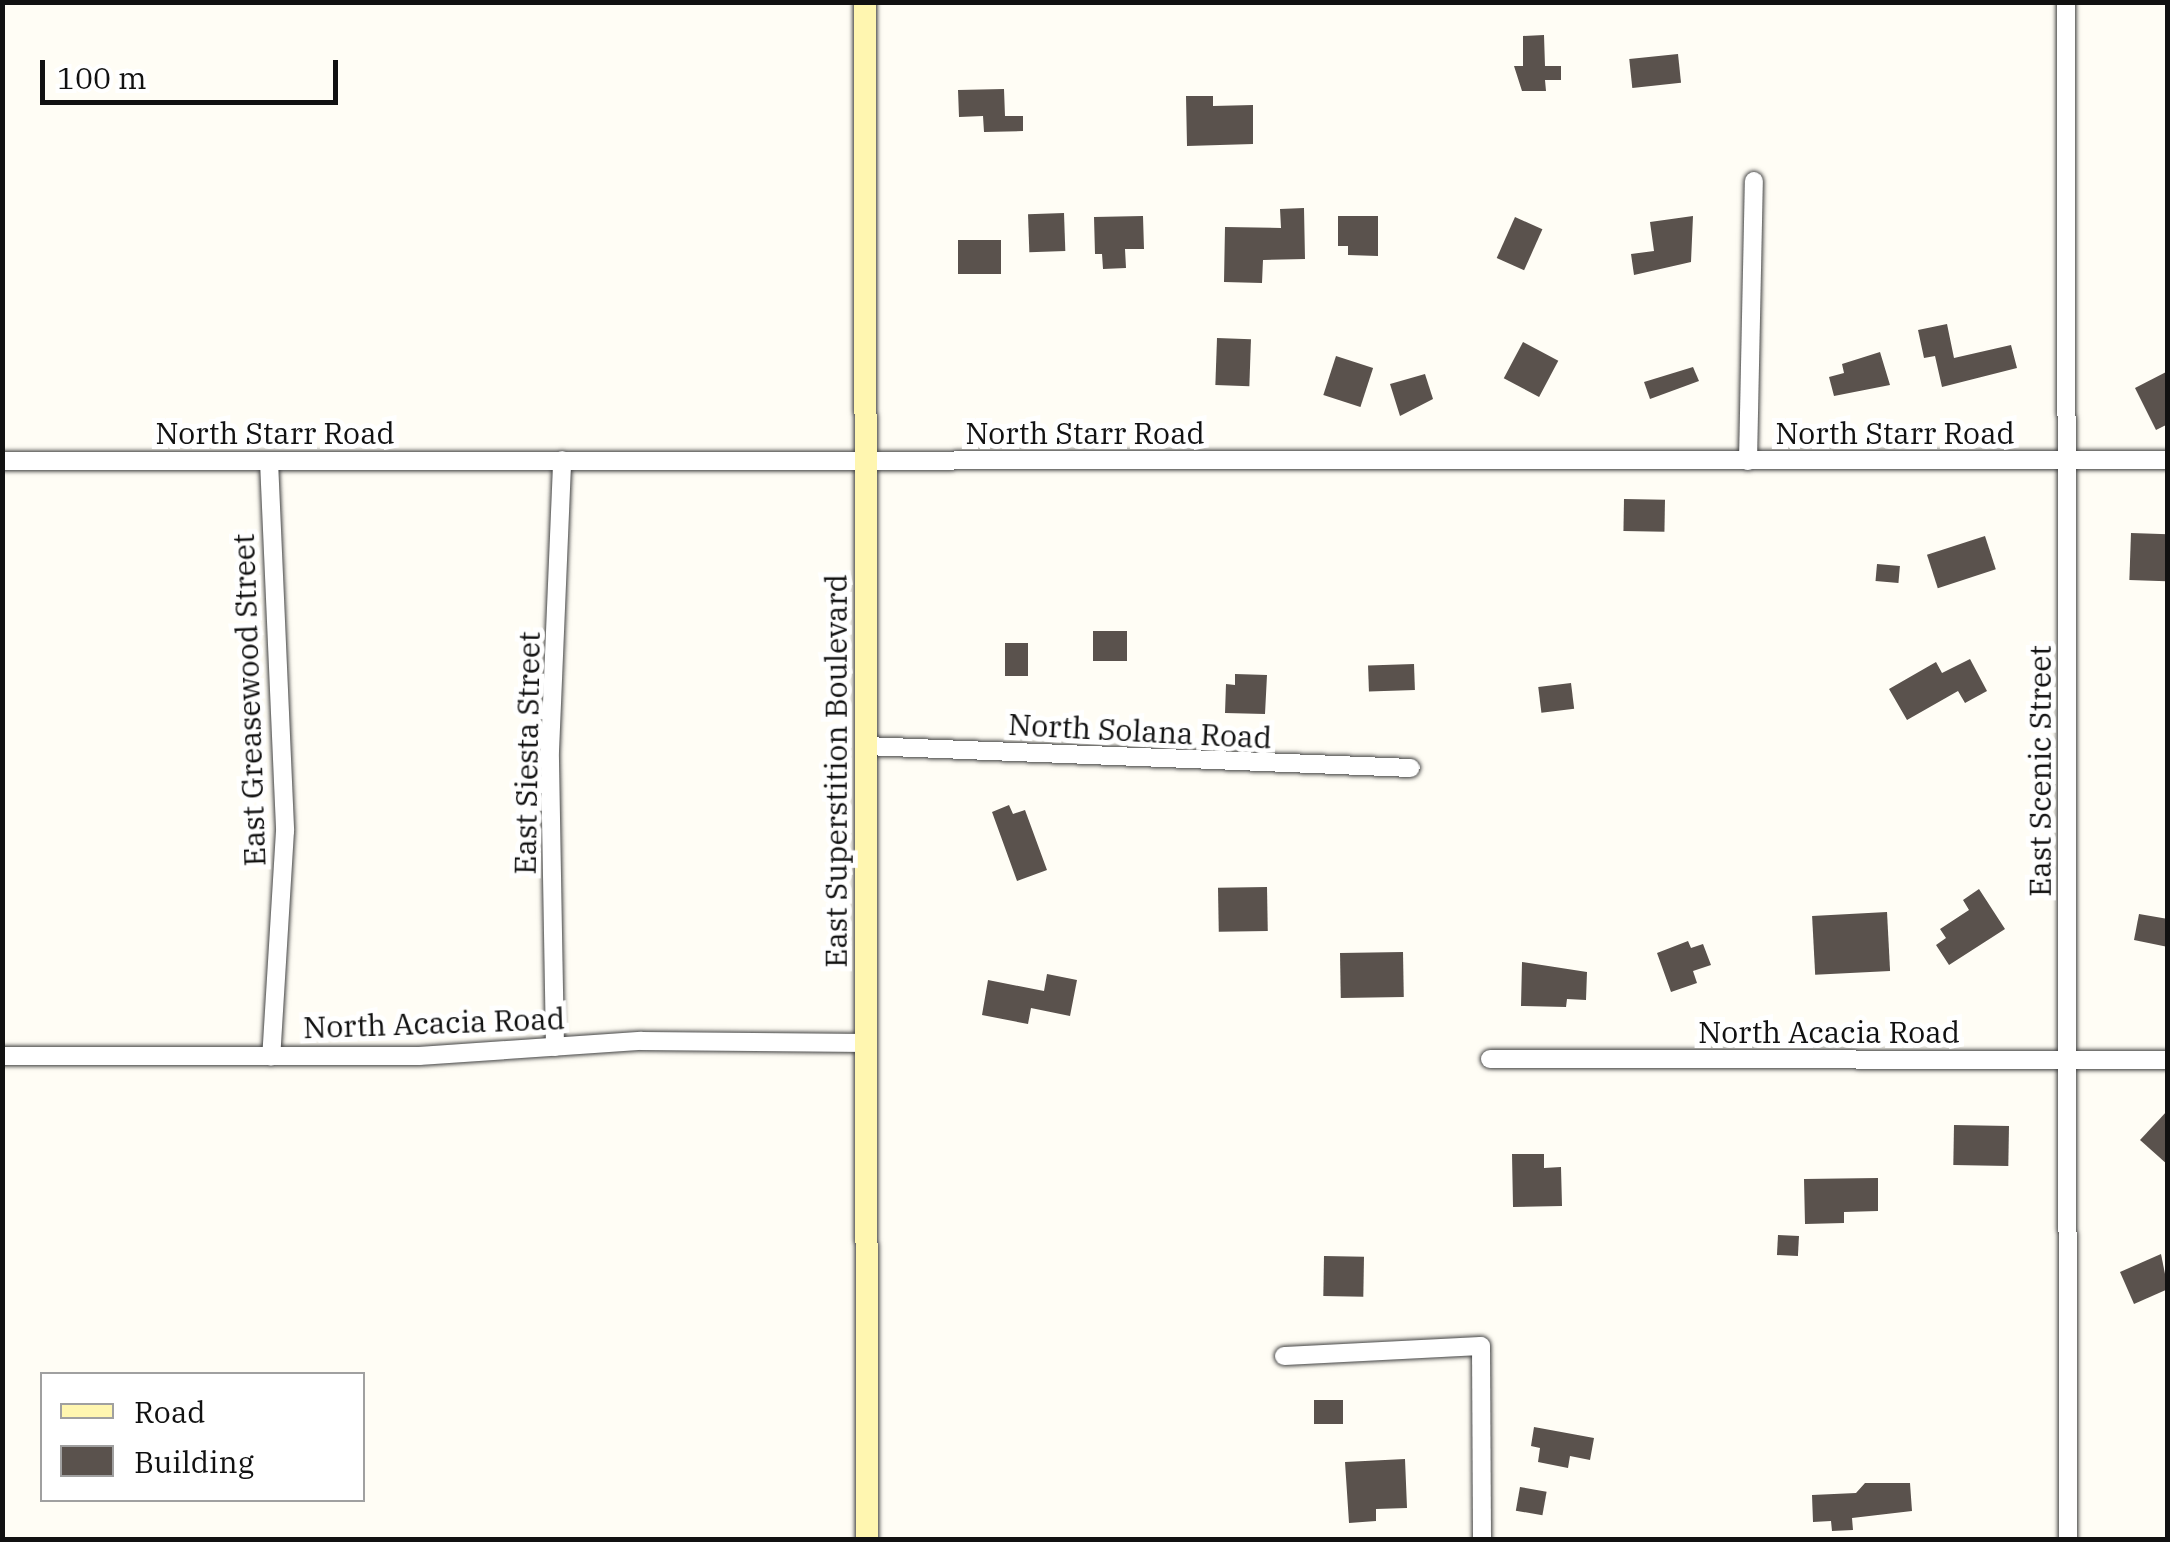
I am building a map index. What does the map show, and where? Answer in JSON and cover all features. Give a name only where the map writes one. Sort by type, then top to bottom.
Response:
[{"type":"main road","name":"East Superstition Boulevard","points":[[864,2],[867,1540]]},
{"type":"street","name":"East Scenic Street","points":[[2066,2],[2068,1540]]},
{"type":"street","points":[[1748,461],[1754,180]]},
{"type":"street","name":"East Greasewood Street","points":[[269,460],[285,830],[271,1056]]},
{"type":"street","name":"East Siesta Street","points":[[555,1046],[550,751],[562,460]]},
{"type":"street","name":"North Starr Road","points":[[2,461],[2168,460]]},
{"type":"street","name":"North Solana Road","points":[[866,746],[1411,768]]},
{"type":"street","name":"North Acacia Road","points":[[2,1056],[271,1056],[555,1046],[867,1043]]},
{"type":"street","name":"North Acacia Road","points":[[1490,1058],[2168,1060]]},
{"type":"street","points":[[1284,1356],[1482,1346],[1482,1540]]},
{"type":"building","points":[[1544,35],[1545,66],[1561,66],[1561,80],[1545,80],[1546,91],[1522,91],[1514,66],[1523,66],[1523,36]]},
{"type":"building","points":[[1678,54],[1681,83],[1632,88],[1629,59]]},
{"type":"building","points":[[1004,89],[1005,116],[1023,116],[1023,131],[984,132],[983,116],[959,117],[958,90]]},
{"type":"building","points":[[1186,96],[1213,96],[1213,106],[1253,105],[1253,144],[1187,146]]},
{"type":"building","points":[[1304,208],[1305,259],[1263,260],[1262,283],[1224,282],[1225,227],[1281,228],[1280,209]]},
{"type":"building","points":[[1064,213],[1065,251],[1029,252],[1028,214]]},
{"type":"building","points":[[1143,216],[1144,249],[1125,249],[1126,268],[1103,269],[1102,254],[1095,254],[1094,217]]},
{"type":"building","points":[[1338,216],[1378,216],[1378,256],[1348,255],[1348,246],[1338,246]]},
{"type":"building","points":[[1693,216],[1691,262],[1634,275],[1631,254],[1654,251],[1650,222]]},
{"type":"building","points":[[1515,217],[1542,229],[1524,270],[1497,258]]},
{"type":"building","points":[[958,240],[1001,240],[1001,274],[958,274]]},
{"type":"building","points":[[1947,324],[1954,358],[2011,345],[2017,368],[1942,387],[1935,356],[1924,358],[1918,330]]},
{"type":"building","points":[[1217,338],[1251,339],[1249,386],[1215,385]]},
{"type":"building","points":[[1523,342],[1558,361],[1539,397],[1504,378]]},
{"type":"building","points":[[1880,352],[1890,385],[1834,396],[1829,377],[1844,373],[1842,364]]},
{"type":"building","points":[[1336,356],[1373,368],[1360,407],[1323,395]]},
{"type":"building","points":[[1693,367],[1699,381],[1650,399],[1644,382]]},
{"type":"building","points":[[2168,371],[2168,424],[2156,430],[2135,388]]},
{"type":"building","points":[[1425,374],[1433,399],[1400,416],[1390,384]]},
{"type":"building","points":[[1624,499],[1665,500],[1664,532],[1623,531]]},
{"type":"building","points":[[2131,533],[2168,534],[2166,581],[2129,580]]},
{"type":"building","points":[[1985,536],[1996,569],[1938,588],[1927,555]]},
{"type":"building","points":[[1877,564],[1900,566],[1898,583],[1876,581]]},
{"type":"building","points":[[1093,631],[1127,631],[1127,661],[1093,661]]},
{"type":"building","points":[[1005,643],[1028,643],[1028,676],[1005,676]]},
{"type":"building","points":[[1970,659],[1987,691],[1965,703],[1958,691],[1907,720],[1889,689],[1936,662],[1942,673]]},
{"type":"building","points":[[1414,664],[1415,690],[1369,692],[1368,666]]},
{"type":"building","points":[[1235,674],[1267,675],[1265,714],[1225,713],[1226,684],[1235,685]]},
{"type":"building","points":[[1571,683],[1574,709],[1541,713],[1538,687]]},
{"type":"building","points":[[1009,805],[1013,814],[1025,810],[1047,870],[1017,881],[992,812]]},
{"type":"building","points":[[1267,887],[1268,931],[1219,932],[1218,888]]},
{"type":"building","points":[[1979,889],[2005,929],[1949,965],[1936,945],[1946,938],[1940,929],[1969,910],[1963,900]]},
{"type":"building","points":[[1887,912],[1890,971],[1815,975],[1812,916]]},
{"type":"building","points":[[2139,914],[2168,919],[2168,947],[2134,940]]},
{"type":"building","points":[[1688,941],[1691,948],[1703,944],[1711,965],[1693,971],[1697,983],[1671,992],[1657,953]]},
{"type":"building","points":[[1403,952],[1404,997],[1341,998],[1340,953]]},
{"type":"building","points":[[1522,962],[1587,972],[1586,1000],[1567,999],[1566,1007],[1521,1006]]},
{"type":"building","points":[[1047,974],[1077,980],[1070,1016],[1031,1008],[1028,1024],[982,1015],[988,980],[1044,991]]},
{"type":"building","points":[[2168,1110],[2168,1165],[2140,1140]]},
{"type":"building","points":[[1954,1125],[2009,1126],[2008,1166],[1953,1165]]},
{"type":"building","points":[[1512,1154],[1544,1154],[1544,1168],[1561,1167],[1562,1206],[1513,1207]]},
{"type":"building","points":[[1878,1178],[1878,1211],[1844,1212],[1844,1223],[1805,1224],[1804,1179]]},
{"type":"building","points":[[1778,1235],[1799,1236],[1798,1256],[1777,1255]]},
{"type":"building","points":[[2161,1254],[2168,1289],[2134,1304],[2120,1272]]},
{"type":"building","points":[[1324,1256],[1364,1257],[1363,1297],[1323,1296]]},
{"type":"building","points":[[1314,1400],[1343,1400],[1343,1424],[1314,1424]]},
{"type":"building","points":[[1534,1427],[1594,1438],[1590,1460],[1570,1456],[1568,1468],[1538,1462],[1540,1448],[1531,1446]]},
{"type":"building","points":[[1405,1459],[1407,1508],[1376,1509],[1376,1521],[1349,1523],[1345,1462]]},
{"type":"building","points":[[1865,1483],[1910,1483],[1912,1511],[1852,1518],[1853,1530],[1832,1531],[1831,1521],[1813,1522],[1812,1495],[1856,1493]]},
{"type":"building","points":[[1520,1487],[1547,1492],[1542,1515],[1516,1511]]}]
